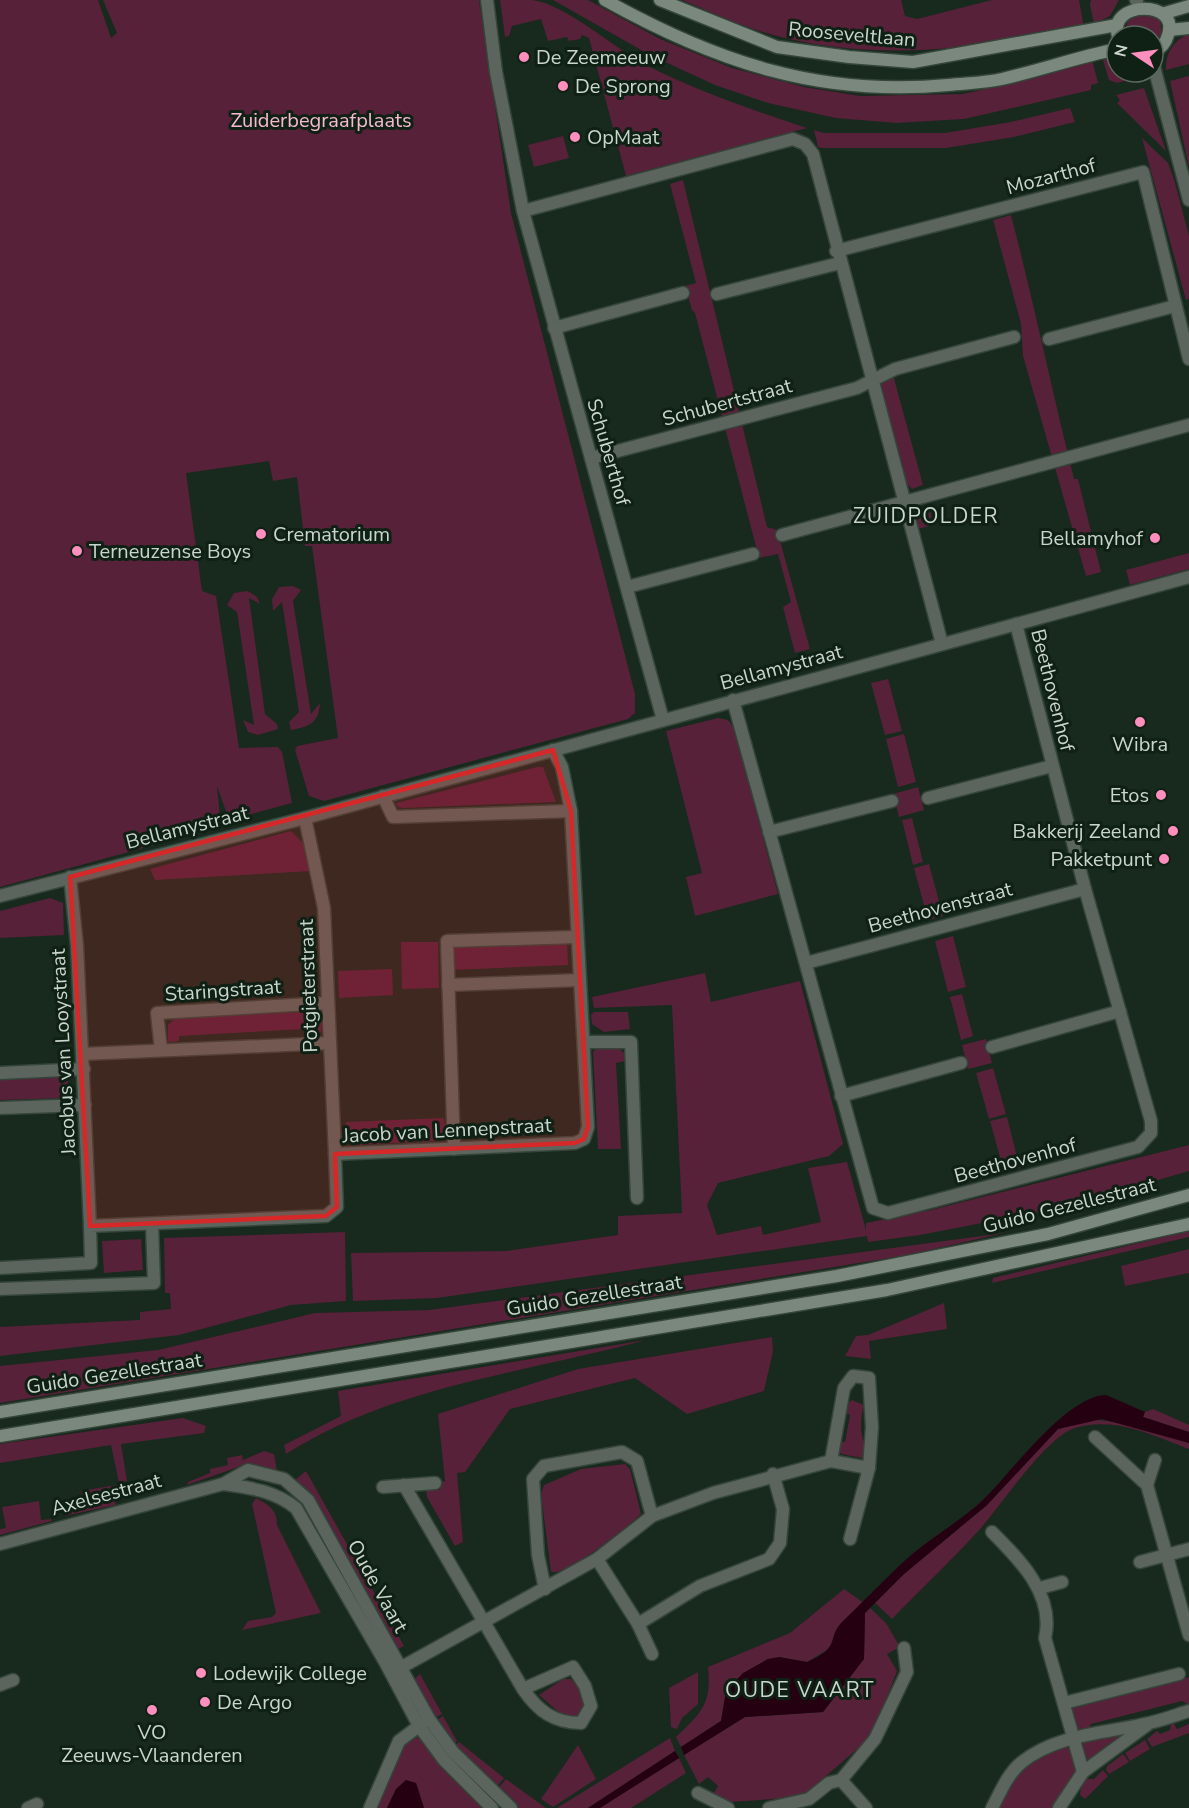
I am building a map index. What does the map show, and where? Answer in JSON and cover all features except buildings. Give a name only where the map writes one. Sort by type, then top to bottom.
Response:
[{"type":"main road","points":[[605,0],[712,53],[769,71],[844,86],[910,88],[1000,79],[1105,52]]},
{"type":"main road","name":"Rooseveltlaan","points":[[660,0],[777,46],[849,57],[913,62],[1105,32]]},
{"type":"main road","points":[[1120,24],[1123,10],[1136,1],[1148,2],[1158,6],[1165,14],[1169,30],[1165,39]]},
{"type":"main road","points":[[1165,14],[1189,6]]},
{"type":"main road","points":[[1169,30],[1189,28]]},
{"type":"main road","name":"Guido Gezellestraat","points":[[0,1412],[837,1276],[1048,1234],[1189,1195]]},
{"type":"main road","points":[[0,1436],[887,1290],[1189,1224]]},
{"type":"street","name":"Schuberthof","points":[[487,0],[496,72],[523,211],[663,720]]},
{"type":"street","points":[[1159,84],[1189,200]]},
{"type":"street","points":[[523,211],[793,139],[805,144],[813,154],[838,257],[942,644]]},
{"type":"street","name":"Mozarthof","points":[[838,257],[1143,172],[1189,359]]},
{"type":"street","points":[[717,294],[838,257]]},
{"type":"street","points":[[554,328],[683,293]]},
{"type":"street","points":[[1049,339],[1175,306]]},
{"type":"street","points":[[872,380],[895,369],[1014,337]]},
{"type":"street","name":"Schubertstraat","points":[[591,458],[857,388],[872,380]]},
{"type":"street","points":[[782,535],[1189,424]]},
{"type":"street","points":[[627,587],[753,554]]},
{"type":"street","name":"Bellamystraat","points":[[0,896],[305,818],[1189,577]]},
{"type":"street","name":"Beethovenhof","points":[[733,700],[870,1203],[883,1213],[1138,1147],[1148,1140],[1152,1127],[1084,889],[1016,624]]},
{"type":"street","points":[[553,750],[562,767],[571,811],[584,1042],[631,1042],[637,1198]]},
{"type":"street","name":"Beethovenhof","points":[[928,798],[1052,766]]},
{"type":"street","points":[[383,796],[393,817],[571,811]]},
{"type":"street","points":[[769,832],[892,801]]},
{"type":"street","name":"Potgieterstraat","points":[[305,818],[324,908],[335,1154]]},
{"type":"street","name":"Jacobus van Looystraat","points":[[70,878],[73,891],[84,1069],[90,1226]]},
{"type":"street","name":"Beethovenstraat","points":[[806,963],[1084,889]]},
{"type":"street","points":[[454,1149],[447,941],[577,937]]},
{"type":"street","points":[[448,985],[580,980]]},
{"type":"street","name":"Staringstraat","points":[[160,1050],[157,1013],[328,1003]]},
{"type":"street","points":[[992,1047],[1120,1011]]},
{"type":"street","name":"Jacob van Lennepstraat","points":[[90,1226],[326,1216],[337,1207],[335,1154],[575,1143],[584,1138],[588,1127],[584,1042]]},
{"type":"street","points":[[83,1054],[330,1043]]},
{"type":"street","points":[[841,1096],[961,1063]]},
{"type":"street","points":[[0,1073],[84,1069]]},
{"type":"street","points":[[0,1108],[86,1105]]},
{"type":"street","points":[[0,1289],[154,1283],[152,1224]]},
{"type":"street","points":[[0,1268],[92,1263],[90,1226]]},
{"type":"street","points":[[831,1461],[844,1388],[853,1376],[869,1378],[872,1427],[869,1468],[850,1539]]},
{"type":"street","points":[[1095,1437],[1147,1485],[1189,1635]]},
{"type":"street","points":[[545,1589],[538,1555],[533,1479],[544,1466],[622,1452],[637,1461],[652,1516]]},
{"type":"street","points":[[1147,1485],[1155,1460]]},
{"type":"street","points":[[397,1670],[597,1559],[652,1516],[773,1474],[831,1461],[869,1468]]},
{"type":"street","name":"Axelsestraat","points":[[0,1544],[223,1484],[248,1470],[284,1479]]},
{"type":"street","points":[[638,1624],[700,1586],[769,1559],[780,1543],[783,1509],[773,1474]]},
{"type":"street","name":"Oude Vaart","points":[[284,1479],[308,1500],[444,1760],[492,1808]]},
{"type":"street","points":[[383,1487],[435,1483]]},
{"type":"street","name":"Axelsestraat","points":[[223,1484],[279,1495]]},
{"type":"street","points":[[404,1485],[484,1623],[523,1689],[534,1705],[563,1723],[581,1723],[591,1706],[585,1686],[573,1667],[523,1689]]},
{"type":"street","name":"Oude Vaart","points":[[279,1495],[296,1508],[397,1670]]},
{"type":"street","points":[[992,1532],[1019,1559],[1040,1588],[1048,1625],[1045,1638],[1083,1772]]},
{"type":"street","points":[[1140,1562],[1189,1549]]},
{"type":"street","points":[[597,1559],[638,1624],[652,1654]]},
{"type":"street","points":[[1040,1588],[1062,1582]]},
{"type":"street","points":[[769,1808],[809,1798],[829,1783],[841,1779],[875,1739],[907,1672],[904,1648]]},
{"type":"street","points":[[1064,1703],[1179,1674]]},
{"type":"street","points":[[0,1685],[13,1680]]},
{"type":"street","points":[[992,1808],[1002,1787],[1020,1763],[1040,1751],[1074,1738],[1150,1723],[1189,1711]]},
{"type":"street","points":[[370,1808],[399,1741],[424,1723]]},
{"type":"street","name":"Oude Vaart","points":[[424,1723],[511,1808]]},
{"type":"street","points":[[1059,1808],[1083,1772],[1150,1723]]},
{"type":"street","points":[[841,1779],[866,1808]]},
{"type":"street","points":[[698,1793],[728,1808]]},
{"type":"highlighted area","points":[[553,750],[571,811],[588,1127],[584,1139],[575,1143],[335,1154],[337,1207],[326,1216],[90,1226],[70,877]]},
{"type":"green space","name":"Zuiderbegraafplaats","points":[[0,0],[98,0],[111,38],[117,33],[103,0],[479,0],[511,213],[635,694],[635,713],[628,719],[324,801],[309,796],[295,750],[297,746],[338,738],[312,546],[305,546],[297,477],[273,481],[269,461],[186,473],[202,591],[216,596],[239,748],[278,747],[282,752],[292,803],[229,820],[217,786],[221,827],[0,887]]},
{"type":"green space","points":[[500,0],[532,0],[545,3],[575,18],[648,66],[726,100],[807,128],[626,176],[589,38],[582,35],[580,39],[569,41],[567,37],[548,41],[541,19],[512,26],[509,36],[505,37]]},
{"type":"green space","points":[[553,0],[588,0],[660,39],[732,68],[804,87],[860,96],[963,94],[1012,83],[1032,73],[1092,59],[1098,83],[1091,85],[1091,90],[964,119],[896,123],[836,118],[768,103],[715,85],[650,55]]},
{"type":"green space","points":[[682,0],[901,0],[905,16],[917,19],[992,0],[1079,0],[1084,28],[972,46],[897,50],[860,49],[822,45],[772,35]]},
{"type":"green space","points":[[1091,0],[1119,0],[1110,16],[1094,24]]},
{"type":"green space","points":[[1140,10],[1160,19],[1161,24],[1127,24]]},
{"type":"green space","points":[[1189,34],[1189,64],[1166,70],[1167,58],[1172,48]]},
{"type":"green space","points":[[1189,76],[1189,167],[1170,81]]},
{"type":"green space","points":[[1144,88],[1166,151],[1117,103],[1120,100],[1116,95]]},
{"type":"green space","points":[[1070,108],[1075,122],[1014,137],[946,148],[822,148],[818,147],[814,130],[824,133],[945,133],[1011,122]]},
{"type":"green space","points":[[563,136],[569,158],[534,167],[528,145]]},
{"type":"green space","points":[[1142,138],[1168,163],[1174,179],[1189,236],[1189,299],[1186,300]]},
{"type":"green space","points":[[683,180],[767,527],[777,530],[810,649],[795,653],[783,607],[791,602],[778,554],[759,558],[695,313],[685,286],[696,283],[670,184]]},
{"type":"green space","points":[[1011,215],[1074,479],[1078,479],[1101,572],[1086,576],[1023,356],[1021,324],[993,220]]},
{"type":"green space","points":[[893,375],[923,485],[912,489],[906,483],[879,383]]},
{"type":"green space","points":[[929,506],[933,525],[918,529],[917,510]]},
{"type":"green space","points":[[1189,553],[1189,569],[1130,585],[1126,570]]},
{"type":"green space","points":[[293,586],[301,590],[293,601],[311,714],[320,703],[318,715],[312,723],[291,730],[289,722],[299,712],[282,602],[273,611],[272,599],[279,587]]},
{"type":"green space","points":[[248,591],[257,597],[260,604],[249,598],[265,714],[277,724],[278,729],[258,735],[248,732],[243,720],[254,725],[237,612],[227,605],[234,593]]},
{"type":"green space","points":[[888,679],[902,731],[885,735],[871,683]]},
{"type":"green space","points":[[718,718],[728,720],[734,728],[778,894],[695,916],[686,877],[702,873],[666,731]]},
{"type":"green space","points":[[904,734],[916,782],[898,787],[886,739]]},
{"type":"green space","points":[[543,767],[556,802],[404,808],[398,807],[396,803]]},
{"type":"green space","points":[[918,787],[924,810],[899,817],[893,794]]},
{"type":"green space","points":[[912,818],[923,862],[913,865],[902,820]]},
{"type":"green space","points":[[291,831],[306,846],[311,871],[155,880],[150,869]]},
{"type":"green space","points":[[929,864],[943,916],[928,920],[914,868]]},
{"type":"green space","points":[[50,898],[63,903],[64,935],[0,938],[0,911]]},
{"type":"green space","points":[[953,936],[966,987],[948,992],[935,941]]},
{"type":"green space","points":[[401,942],[438,942],[439,988],[402,989]]},
{"type":"green space","points":[[567,942],[568,965],[451,970],[450,947]]},
{"type":"green space","points":[[392,969],[393,995],[339,998],[338,971]]},
{"type":"green space","points":[[705,973],[711,1002],[800,981],[843,1144],[829,1156],[718,1183],[707,1205],[717,1235],[761,1226],[763,1235],[821,1222],[808,1168],[847,1162],[866,1230],[866,1223],[931,1210],[1189,1145],[1189,1171],[1065,1207],[920,1235],[868,1242],[867,1236],[437,1298],[353,1301],[351,1253],[506,1251],[618,1235],[618,1216],[682,1213],[672,1005],[594,1008],[592,997]]},
{"type":"green space","points":[[962,994],[973,1036],[961,1040],[950,997]]},
{"type":"green space","points":[[323,1011],[321,1032],[311,1037],[303,1029],[179,1036],[179,1041],[168,1042],[168,1025],[175,1018]]},
{"type":"green space","points":[[594,1012],[628,1012],[630,1029],[604,1032],[592,1024],[591,1015]]},
{"type":"green space","points":[[986,1039],[992,1063],[968,1069],[962,1045]]},
{"type":"green space","points":[[598,1047],[620,1049],[627,1056],[627,1061],[616,1063],[621,1149],[598,1149],[593,1052]]},
{"type":"green space","points":[[993,1068],[1006,1114],[989,1119],[976,1073]]},
{"type":"green space","points":[[68,1075],[69,1097],[67,1098],[0,1100],[0,1079]]},
{"type":"green space","points":[[1007,1117],[1020,1168],[1004,1172],[990,1121]]},
{"type":"green space","points":[[444,1118],[446,1132],[436,1141],[354,1145],[347,1142],[346,1122]]},
{"type":"green space","points":[[1189,1231],[1189,1237],[992,1283],[993,1278]]},
{"type":"green space","points":[[345,1232],[346,1301],[291,1305],[179,1335],[0,1356],[0,1327],[140,1320],[140,1312],[171,1309],[170,1293],[165,1293],[164,1238]]},
{"type":"green space","points":[[1004,1233],[908,1255],[0,1403],[0,1366],[158,1350],[315,1313],[429,1310]]},
{"type":"green space","points":[[141,1239],[143,1270],[104,1273],[102,1241]]},
{"type":"green space","points":[[1189,1249],[1189,1273],[1125,1286],[1121,1266]]},
{"type":"green space","points":[[944,1303],[947,1329],[869,1341],[871,1359],[845,1356],[856,1336],[868,1335]]},
{"type":"green space","points":[[772,1337],[773,1351],[764,1391],[687,1414],[635,1378],[510,1409],[465,1472],[457,1473],[463,1542],[455,1546],[427,1497],[426,1490],[440,1490],[440,1482],[445,1481],[438,1414],[578,1369]]},
{"type":"green space","points":[[646,1340],[415,1397],[370,1412],[327,1431],[286,1454],[284,1445],[341,1416],[338,1391]]},
{"type":"green space","points":[[852,1400],[864,1405],[861,1429],[863,1441],[869,1451],[862,1458],[841,1454],[838,1449],[840,1441],[845,1442],[850,1415],[845,1412],[847,1404]]},
{"type":"green space","points":[[1153,1409],[1189,1425],[1189,1432],[1143,1417],[1145,1412]]},
{"type":"green space","points":[[183,1418],[206,1426],[204,1433],[121,1444],[127,1481],[119,1483],[111,1445],[0,1463],[0,1444]]},
{"type":"green space","points":[[1091,1419],[1129,1424],[1189,1443],[1189,1449],[1147,1433],[1118,1426],[1104,1424],[1075,1428],[1051,1444],[1038,1457],[981,1528],[892,1619],[875,1603],[904,1574],[987,1505],[1058,1429]]},
{"type":"green space","points":[[264,1451],[274,1454],[277,1471],[244,1465],[187,1485],[188,1482],[210,1473],[210,1469],[228,1465],[227,1458],[242,1455],[243,1460]]},
{"type":"green space","points":[[625,1464],[630,1469],[641,1514],[583,1559],[559,1571],[551,1572],[541,1494],[544,1485],[581,1469]]},
{"type":"green space","points":[[306,1471],[404,1646],[394,1651],[310,1500],[295,1480]]},
{"type":"green space","points":[[128,1483],[130,1494],[114,1498],[116,1505],[65,1516],[64,1511],[78,1507],[76,1496],[82,1494],[81,1491]]},
{"type":"green space","points":[[256,1498],[274,1511],[277,1525],[321,1613],[242,1630],[248,1621],[272,1617],[276,1613],[252,1504]]},
{"type":"green space","points":[[39,1501],[41,1520],[51,1519],[52,1521],[0,1535],[0,1529],[6,1528],[2,1507]]},
{"type":"green space","points":[[844,1589],[864,1603],[838,1629],[832,1647],[807,1662],[779,1657],[726,1691],[721,1721],[681,1747],[676,1737],[698,1714],[706,1699],[709,1680],[708,1667],[790,1633]]},
{"type":"green space","points":[[870,1608],[886,1623],[900,1647],[887,1654],[897,1671],[872,1736],[802,1797],[730,1802],[713,1795],[718,1786],[708,1777],[699,1784],[684,1755],[745,1717],[823,1712],[864,1659],[865,1613]]},
{"type":"green space","points":[[698,1672],[698,1704],[682,1718],[677,1729],[671,1727],[669,1688]]},
{"type":"green space","points":[[420,1674],[442,1714],[433,1719],[413,1680]]},
{"type":"green space","points":[[1189,1677],[1189,1705],[1182,1701],[1091,1724],[1087,1732],[1077,1729],[1071,1707]]},
{"type":"green space","points":[[563,1679],[571,1679],[580,1689],[586,1706],[577,1717],[563,1716],[539,1695]]},
{"type":"green space","points":[[443,1716],[457,1741],[452,1746],[434,1722]]},
{"type":"green space","points":[[1150,1723],[1083,1772],[1059,1808],[992,1808],[1002,1787],[1040,1751]]},
{"type":"green space","points":[[1171,1724],[1174,1724],[1177,1729],[1189,1724],[1189,1733],[1152,1747],[1147,1739],[1157,1731],[1160,1734],[1170,1730]]},
{"type":"green space","points":[[421,1737],[436,1758],[483,1808],[424,1808],[416,1783],[396,1789],[387,1808],[374,1808],[403,1743],[410,1738]]},
{"type":"green space","points":[[670,1738],[675,1751],[588,1808],[557,1808]]},
{"type":"green space","points":[[1145,1740],[1150,1749],[1130,1761],[1125,1753]]},
{"type":"green space","points":[[459,1742],[504,1778],[494,1790],[452,1748]]},
{"type":"green space","points":[[578,1745],[596,1779],[553,1807],[541,1799]]},
{"type":"green space","points":[[1123,1754],[1129,1762],[1109,1774],[1106,1770],[1107,1766]]},
{"type":"green space","points":[[679,1758],[686,1773],[631,1808],[600,1808]]},
{"type":"green space","points":[[1103,1770],[1108,1776],[1085,1799],[1080,1795],[1081,1785],[1086,1779],[1094,1779]]},
{"type":"green space","points":[[506,1779],[546,1808],[514,1808],[496,1791]]},
{"type":"shaded area","points":[[1106,1395],[1145,1412],[1143,1417],[1189,1432],[1189,1443],[1102,1419],[1058,1429],[987,1505],[904,1574],[865,1613],[864,1659],[823,1712],[745,1717],[684,1755],[681,1747],[721,1721],[726,1691],[743,1673],[768,1659],[779,1657],[807,1662],[825,1652],[830,1647],[838,1626],[844,1620],[910,1556],[983,1500],[1057,1421],[1090,1399]]},
{"type":"shaded area","points":[[675,1751],[679,1758],[600,1808],[588,1808]]},
{"type":"shaded area","points":[[406,1780],[416,1783],[424,1808],[387,1808],[396,1789]]},
{"type":"place","name":"De Zeemeeuw","points":[[524,57]]},
{"type":"place","name":"De Sprong","points":[[563,86]]},
{"type":"place","name":"OpMaat","points":[[575,137]]},
{"type":"place","name":"Crematorium","points":[[261,534]]},
{"type":"place","name":"Bellamyhof","points":[[1155,538]]},
{"type":"place","name":"Terneuzense Boys","points":[[77,551]]},
{"type":"place","name":"Wibra","points":[[1140,722]]},
{"type":"place","name":"Etos","points":[[1161,795]]},
{"type":"place","name":"Bakkerij Zeeland","points":[[1173,831]]},
{"type":"place","name":"Pakketpunt","points":[[1164,859]]},
{"type":"place","name":"Lodewijk College","points":[[201,1673]]},
{"type":"place","name":"De Argo","points":[[205,1702]]},
{"type":"place","name":"VO Zeeuws-Vlaanderen","points":[[152,1710]]},
{"type":"district","name":"ZUIDPOLDER","points":[[926,516]]},
{"type":"district","name":"OUDE VAART","points":[[800,1690]]}]
